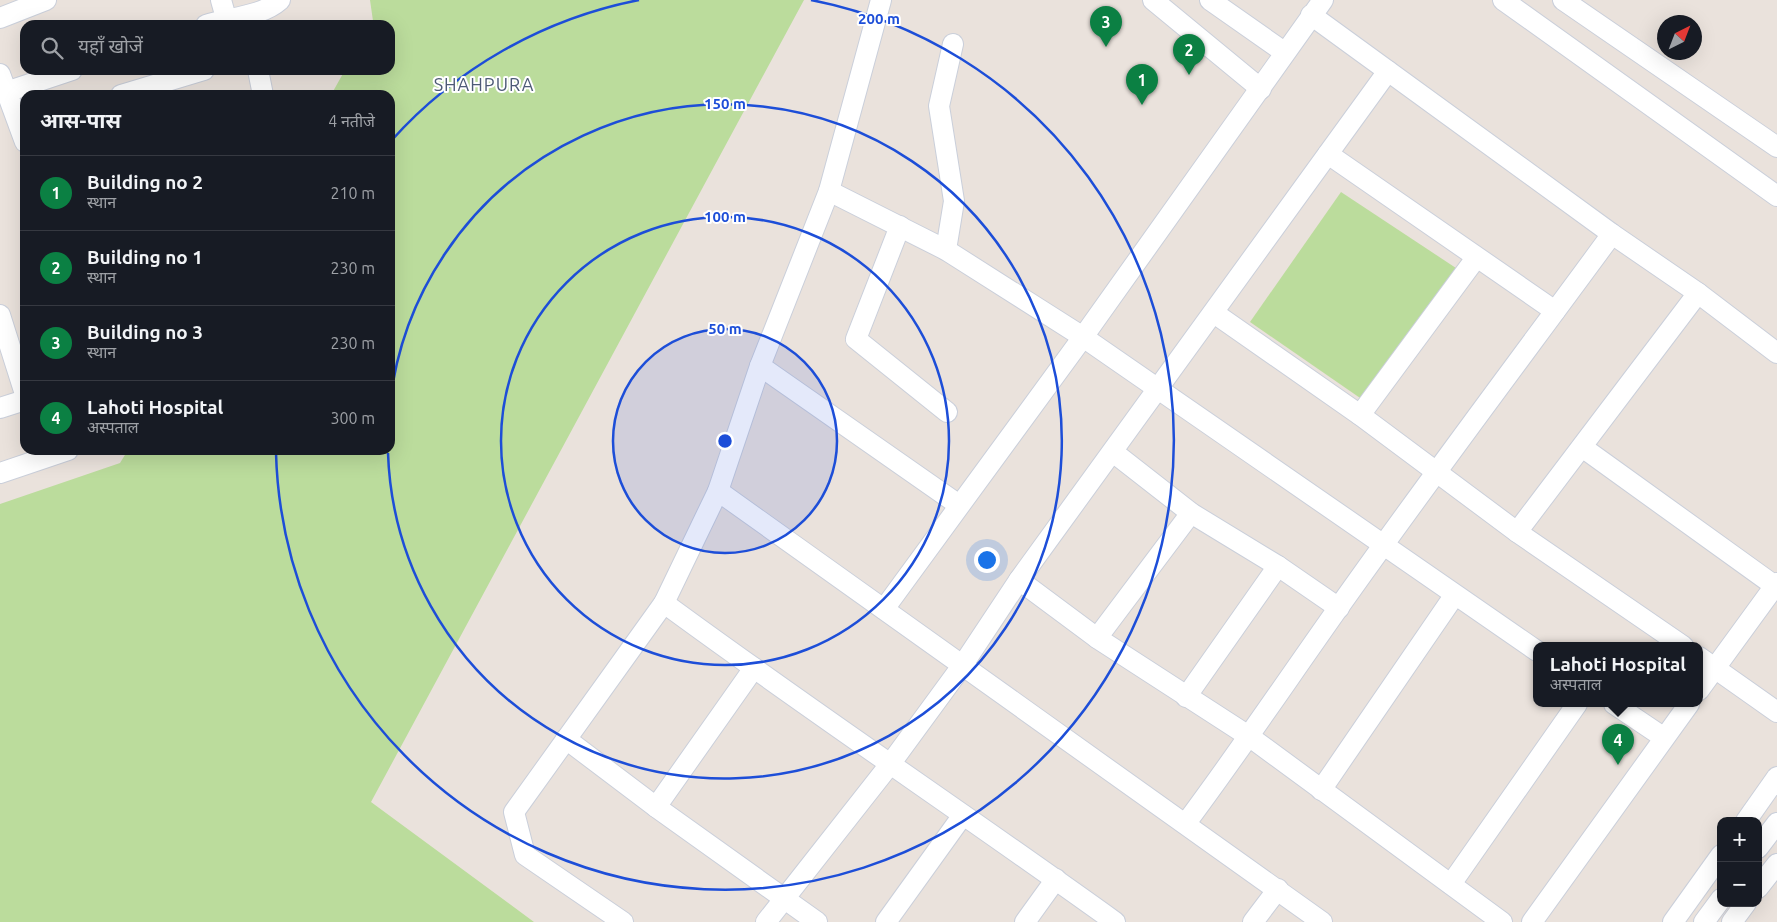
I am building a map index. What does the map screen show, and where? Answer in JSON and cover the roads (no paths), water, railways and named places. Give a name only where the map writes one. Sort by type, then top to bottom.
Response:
[{"type":"street","points":[[0,18],[46,0]]},
{"type":"street","points":[[211,20],[223,9],[250,20],[280,0]]},
{"type":"street","points":[[623,922],[525,855],[514,812],[664,603],[718,491],[760,366],[830,190],[881,0]]},
{"type":"street","points":[[1153,0],[1261,89]]},
{"type":"street","points":[[1210,0],[1284,52]]},
{"type":"street","points":[[1503,0],[1777,196]]},
{"type":"street","points":[[1564,0],[1777,147]]},
{"type":"street","points":[[884,608],[1083,337],[1261,89],[1284,52],[1317,7],[1388,71],[1612,234],[1698,293],[1777,353]]},
{"type":"street","points":[[946,250],[954,201],[939,106],[953,44]]},
{"type":"street","points":[[766,922],[892,762],[962,666],[1019,580],[1388,71]]},
{"type":"street","points":[[20,129],[3,83],[45,75]]},
{"type":"street","points":[[138,90],[187,75]]},
{"type":"street","points":[[259,75],[262,90]]},
{"type":"street","points":[[1328,154],[1555,312]]},
{"type":"street","points":[[830,190],[946,250],[1083,337],[1384,545],[1454,596],[1533,648]]},
{"type":"street","points":[[900,226],[856,339],[947,412]]},
{"type":"street","points":[[1186,823],[1250,737],[1338,608],[1436,472],[1612,234]]},
{"type":"street","points":[[1360,415],[1476,258]]},
{"type":"street","points":[[1517,532],[1698,293]]},
{"type":"street","points":[[1214,313],[1360,415],[1517,532],[1678,642]]},
{"type":"street","points":[[0,316],[11,342],[20,375]]},
{"type":"street","points":[[760,366],[959,504]]},
{"type":"street","points":[[0,408],[20,402]]},
{"type":"street","points":[[1582,447],[1776,584],[1703,685]]},
{"type":"street","points":[[1113,452],[1191,513],[1278,566],[1338,608]]},
{"type":"street","points":[[0,472],[53,455]]},
{"type":"street","points":[[718,491],[884,608],[962,666],[1186,823],[1322,922]]},
{"type":"street","points":[[1097,638],[1191,513]]},
{"type":"street","points":[[1186,697],[1278,566]]},
{"type":"street","points":[[1019,580],[1097,638],[1250,737],[1502,922]]},
{"type":"street","points":[[1321,790],[1454,596]]},
{"type":"street","points":[[664,603],[754,668],[892,762],[963,815],[1115,922]]},
{"type":"street","points":[[1703,660],[1777,712]]},
{"type":"street","points":[[656,807],[754,668]]},
{"type":"street","points":[[1451,884],[1575,707]]},
{"type":"street","points":[[1618,707],[1663,737]]},
{"type":"street","points":[[1532,922],[1686,707]]},
{"type":"street","points":[[566,740],[817,922]]},
{"type":"street","points":[[1749,817],[1777,777]]},
{"type":"street","points":[[886,922],[963,815]]},
{"type":"street","points":[[1766,848],[1777,823]]},
{"type":"street","points":[[1672,922],[1717,860]]},
{"type":"street","points":[[1762,883],[1777,864]]},
{"type":"street","points":[[1025,922],[1056,880]]},
{"type":"street","points":[[1254,922],[1278,889]]},
{"type":"street","points":[[1704,922],[1717,904]]},
{"type":"place","name":"Building no 3","points":[[1106,47]]},
{"type":"place","name":"Building no 1","points":[[1189,75]]},
{"type":"place","name":"Building no 2","points":[[1142,105]]},
{"type":"place","name":"Lahoti Hospital","points":[[1618,765]]},
{"type":"district","name":"SHAHPURA","points":[[484,85]]}]
